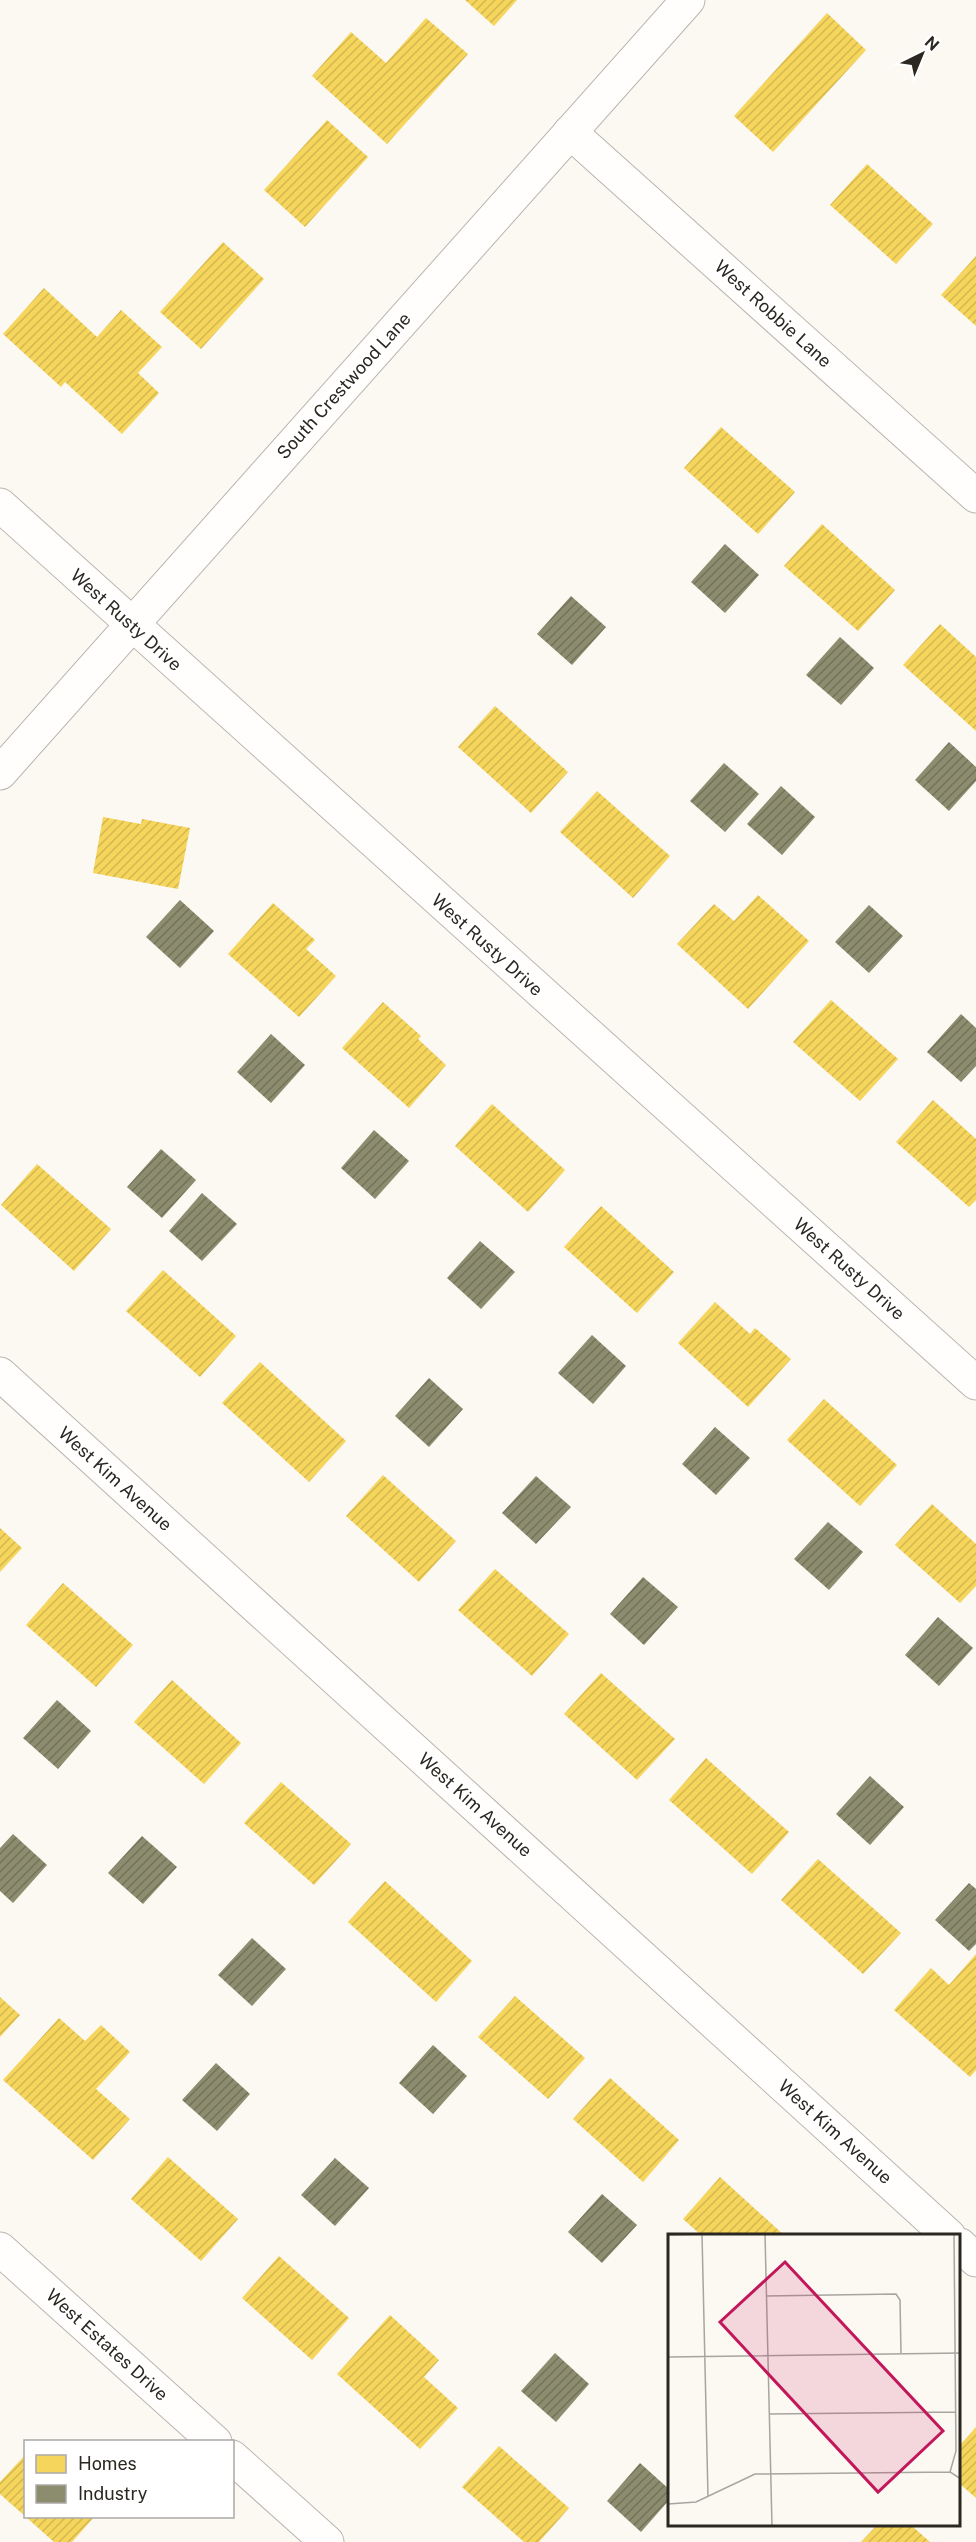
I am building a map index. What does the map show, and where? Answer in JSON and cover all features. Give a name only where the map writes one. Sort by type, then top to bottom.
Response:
[{"type":"street","name":"South Crestwood Lane","points":[[0,773],[688,0]]},
{"type":"street","name":"West Robbie Lane","points":[[570,132],[976,496]]},
{"type":"street","name":"West Rusty Drive","points":[[0,505],[976,1383]]},
{"type":"street","name":"West Kim Avenue","points":[[0,1374],[948,2234]]},
{"type":"street","points":[[961,2246],[976,2260]]},
{"type":"street","name":"West Estates Drive","points":[[0,2249],[213,2440]]},
{"type":"street","points":[[234,2459],[327,2542]]},
{"type":"building: Homes","points":[[465,0],[517,0],[494,26]]},
{"type":"building: Homes","points":[[827,13],[866,50],[773,152],[734,116]]},
{"type":"building: Homes","points":[[426,18],[468,54],[387,144],[312,76],[351,32],[386,63]]},
{"type":"building: Homes","points":[[327,120],[368,157],[305,227],[264,190]]},
{"type":"building: Homes","points":[[867,164],[933,224],[896,264],[830,205]]},
{"type":"building: Homes","points":[[223,242],[264,279],[201,349],[160,312]]},
{"type":"building: Homes","points":[[976,256],[976,326],[941,295]]},
{"type":"building: Homes","points":[[44,288],[97,337],[121,310],[162,347],[138,373],[159,393],[122,434],[65,382],[61,387],[3,334]]},
{"type":"building: Homes","points":[[721,427],[795,492],[758,534],[684,468]]},
{"type":"building: Homes","points":[[822,524],[895,590],[858,631],[784,566]]},
{"type":"building: Homes","points":[[940,624],[976,657],[976,731],[903,665]]},
{"type":"building: Homes","points":[[495,706],[568,772],[531,813],[458,747]]},
{"type":"building: Homes","points":[[597,791],[670,856],[633,898],[560,832]]},
{"type":"building: Homes","points":[[103,817],[141,824],[142,819],[190,828],[178,889],[93,873]]},
{"type":"building: Homes","points":[[758,895],[809,941],[748,1009],[677,944],[714,904],[734,921]]},
{"type":"building: Homes","points":[[273,903],[315,940],[306,949],[336,976],[299,1017],[228,954]]},
{"type":"building: Homes","points":[[831,1000],[898,1059],[860,1101],[793,1042]]},
{"type":"building: Homes","points":[[383,1002],[421,1036],[418,1039],[446,1065],[409,1108],[342,1048]]},
{"type":"building: Homes","points":[[933,1100],[976,1139],[976,1200],[969,1207],[896,1142]]},
{"type":"building: Homes","points":[[492,1104],[565,1170],[528,1212],[455,1146]]},
{"type":"building: Homes","points":[[37,1164],[111,1229],[74,1271],[1,1205]]},
{"type":"building: Homes","points":[[601,1206],[674,1272],[637,1313],[564,1247]]},
{"type":"building: Homes","points":[[163,1270],[236,1336],[200,1377],[126,1311]]},
{"type":"building: Homes","points":[[715,1302],[750,1334],[755,1328],[791,1359],[748,1407],[678,1343]]},
{"type":"building: Homes","points":[[260,1362],[346,1441],[309,1482],[222,1403]]},
{"type":"building: Homes","points":[[824,1399],[897,1465],[860,1506],[787,1440]]},
{"type":"building: Homes","points":[[383,1475],[456,1541],[419,1582],[346,1516]]},
{"type":"building: Homes","points":[[932,1504],[976,1544],[976,1586],[960,1603],[895,1545]]},
{"type":"building: Homes","points":[[0,1528],[22,1548],[0,1572]]},
{"type":"building: Homes","points":[[495,1569],[569,1634],[532,1676],[458,1610]]},
{"type":"building: Homes","points":[[63,1583],[133,1645],[96,1687],[26,1625]]},
{"type":"building: Homes","points":[[601,1673],[675,1739],[637,1780],[564,1714]]},
{"type":"building: Homes","points":[[172,1680],[241,1743],[204,1784],[134,1722]]},
{"type":"building: Homes","points":[[706,1758],[789,1832],[752,1874],[669,1800]]},
{"type":"building: Homes","points":[[281,1782],[351,1844],[314,1885],[244,1823]]},
{"type":"building: Homes","points":[[818,1859],[901,1933],[863,1974],[781,1900]]},
{"type":"building: Homes","points":[[385,1881],[472,1961],[436,2002],[348,1922]]},
{"type":"building: Homes","points":[[976,1954],[976,2070],[970,2077],[894,2010],[931,1968],[949,1985]]},
{"type":"building: Homes","points":[[515,1996],[585,2058],[548,2099],[478,2037]]},
{"type":"building: Homes","points":[[0,1997],[20,2015],[0,2037]]},
{"type":"building: Homes","points":[[59,2018],[85,2041],[101,2025],[130,2052],[96,2089],[130,2119],[93,2160],[3,2080]]},
{"type":"building: Homes","points":[[610,2078],[679,2140],[643,2182],[573,2119]]},
{"type":"building: Homes","points":[[168,2157],[238,2219],[201,2261],[131,2199]]},
{"type":"building: Homes","points":[[720,2177],[783,2234],[700,2234],[683,2219]]},
{"type":"building: Homes","points":[[279,2256],[349,2318],[312,2360],[242,2298]]},
{"type":"building: Homes","points":[[390,2315],[439,2360],[424,2377],[458,2408],[420,2449],[337,2374]]},
{"type":"building: Homes","points":[[976,2427],[976,2498],[961,2485],[961,2444]]},
{"type":"building: Homes","points":[[499,2446],[569,2508],[539,2542],[524,2542],[462,2487]]},
{"type":"building: Homes","points":[[24,2456],[24,2515],[0,2494],[0,2482]]},
{"type":"building: Homes","points":[[27,2518],[93,2518],[72,2542],[54,2542]]},
{"type":"building: Homes","points":[[875,2527],[913,2527],[930,2542],[861,2542]]},
{"type":"building: Industry","points":[[725,544],[759,575],[725,613],[691,582]]},
{"type":"building: Industry","points":[[571,596],[606,627],[572,665],[537,634]]},
{"type":"building: Industry","points":[[840,637],[874,668],[841,705],[806,675]]},
{"type":"building: Industry","points":[[949,742],[976,767],[976,781],[949,811],[915,780]]},
{"type":"building: Industry","points":[[724,763],[759,794],[725,832],[690,801]]},
{"type":"building: Industry","points":[[781,786],[815,817],[782,855],[747,824]]},
{"type":"building: Industry","points":[[180,900],[214,931],[180,968],[146,937]]},
{"type":"building: Industry","points":[[869,905],[903,936],[869,973],[835,942]]},
{"type":"building: Industry","points":[[961,1014],[976,1028],[976,1066],[961,1082],[927,1052]]},
{"type":"building: Industry","points":[[271,1034],[305,1065],[271,1103],[237,1072]]},
{"type":"building: Industry","points":[[374,1130],[409,1161],[375,1199],[341,1168]]},
{"type":"building: Industry","points":[[161,1149],[196,1180],[162,1218],[127,1187]]},
{"type":"building: Industry","points":[[202,1193],[237,1224],[202,1261],[169,1231]]},
{"type":"building: Industry","points":[[480,1241],[515,1272],[481,1309],[447,1278]]},
{"type":"building: Industry","points":[[592,1335],[626,1366],[593,1404],[558,1373]]},
{"type":"building: Industry","points":[[429,1378],[463,1409],[429,1447],[395,1416]]},
{"type":"building: Industry","points":[[715,1427],[750,1458],[716,1495],[682,1464]]},
{"type":"building: Industry","points":[[536,1476],[571,1507],[536,1544],[502,1513]]},
{"type":"building: Industry","points":[[828,1522],[863,1552],[829,1590],[794,1559]]},
{"type":"building: Industry","points":[[643,1577],[678,1607],[644,1645],[610,1614]]},
{"type":"building: Industry","points":[[938,1617],[973,1648],[939,1686],[905,1655]]},
{"type":"building: Industry","points":[[57,1700],[91,1731],[58,1769],[23,1738]]},
{"type":"building: Industry","points":[[870,1776],[904,1807],[870,1845],[836,1814]]},
{"type":"building: Industry","points":[[13,1834],[47,1865],[13,1903],[0,1891],[0,1848]]},
{"type":"building: Industry","points":[[142,1836],[177,1867],[143,1904],[108,1873]]},
{"type":"building: Industry","points":[[969,1883],[976,1889],[976,1944],[969,1951],[935,1920]]},
{"type":"building: Industry","points":[[252,1938],[286,1969],[252,2006],[218,1975]]},
{"type":"building: Industry","points":[[433,2045],[467,2076],[433,2114],[399,2083]]},
{"type":"building: Industry","points":[[216,2063],[250,2094],[217,2131],[182,2100]]},
{"type":"building: Industry","points":[[335,2158],[369,2188],[335,2226],[301,2195]]},
{"type":"building: Industry","points":[[602,2194],[637,2225],[602,2263],[568,2232]]},
{"type":"building: Industry","points":[[555,2353],[589,2384],[556,2422],[521,2391]]},
{"type":"building: Industry","points":[[640,2463],[668,2488],[668,2501],[641,2532],[607,2501]]}]
